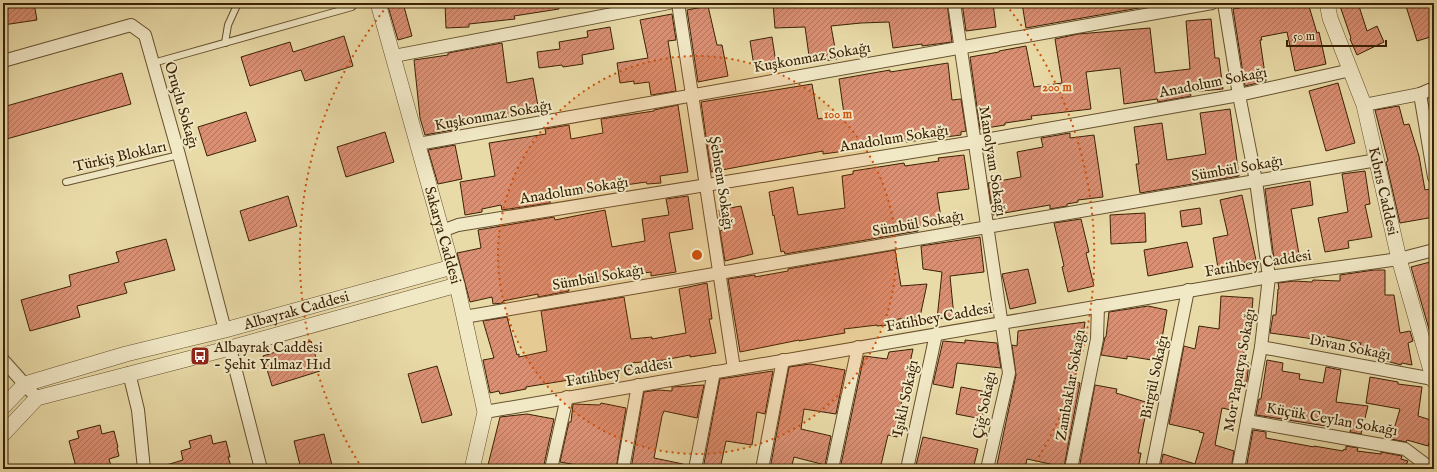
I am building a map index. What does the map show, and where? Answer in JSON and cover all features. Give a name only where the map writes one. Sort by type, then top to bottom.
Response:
[{"type":"street","name":"Sakarya Caddesi","points":[[378,3],[457,285],[485,412],[472,469]]},
{"type":"street","points":[[394,56],[669,3]]},
{"type":"street","name":"Şebnem Sokağı","points":[[678,3],[734,369]]},
{"type":"street","name":"Manolyam Sokağı","points":[[954,3],[1002,323]]},
{"type":"street","name":"Kuşkonmaz Sokağı","points":[[418,144],[1212,3]]},
{"type":"street","name":"Mor Papatya Sokağı","points":[[1224,3],[1239,95],[1256,181],[1269,277],[1261,347],[1238,469]]},
{"type":"street","name":"Kıbrıs Caddesi","points":[[1327,3],[1330,18],[1364,105],[1399,259],[1434,380]]},
{"type":"street","name":"Oruçlu Sokağı","points":[[3,61],[131,25],[145,35],[179,155],[225,330]]},
{"type":"street","name":"Anadolum Sokağı","points":[[442,231],[458,225],[974,142],[1239,95],[1351,70]]},
{"type":"street","points":[[1364,105],[1420,94],[1434,88]]},
{"type":"street","points":[[1420,94],[1434,172]]},
{"type":"street","name":"Sümbül Sokağı","points":[[464,317],[1377,160]]},
{"type":"street","name":"Fatihbey Caddesi","points":[[485,412],[1188,290],[1399,259],[1434,250]]},
{"type":"street","name":"Albayrak Caddesi","points":[[3,407],[25,384],[126,354],[225,330],[452,267]]},
{"type":"street","name":"Albayrak Caddesi","points":[[37,398],[230,348],[457,285]]},
{"type":"street","name":"Birgül Sokağı","points":[[1152,469],[1188,290]]},
{"type":"street","name":"Zambaklar Sokağı","points":[[1071,469],[1097,339],[1098,306]]},
{"type":"street","name":"Çiğ Sokağı","points":[[987,469],[1009,373],[1002,323]]},
{"type":"street","points":[[225,330],[261,469]]},
{"type":"street","name":"Işıklı Sokağı","points":[[906,469],[936,334]]},
{"type":"street","points":[[832,469],[858,347]]},
{"type":"street","name":"Divan Sokağı","points":[[1261,347],[1434,380]]},
{"type":"street","points":[[126,354],[138,410],[144,469]]},
{"type":"street","points":[[3,360],[37,398],[3,434]]},
{"type":"street","points":[[762,469],[783,360]]},
{"type":"street","points":[[694,469],[714,372]]},
{"type":"street","points":[[623,469],[638,385]]},
{"type":"street","points":[[551,469],[567,397]]},
{"type":"street","name":"Küçük Ceylan Sokağı","points":[[1247,421],[1405,449],[1430,465]]},
{"type":"lane","points":[[225,43],[228,25],[238,3]]},
{"type":"lane","points":[[153,63],[352,7]]},
{"type":"lane","name":"Türkiş Blokları","points":[[66,182],[179,155]]},
{"type":"building","points":[[3,3],[34,3],[37,20],[3,25]]},
{"type":"building","points":[[387,3],[403,3],[412,36],[398,40]]},
{"type":"building","points":[[445,3],[559,3],[559,9],[514,16],[515,19],[469,24],[469,27],[446,28]]},
{"type":"building","points":[[773,3],[798,3],[798,5],[812,3],[947,3],[952,42],[893,48],[889,22],[831,26],[837,59],[810,63],[805,27],[775,28]]},
{"type":"building","points":[[962,3],[993,3],[996,27],[966,31]]},
{"type":"building","points":[[1022,3],[1150,3],[1150,6],[1026,28]]},
{"type":"building","points":[[1278,3],[1308,3],[1317,33],[1319,32],[1326,64],[1295,71],[1287,32],[1261,37],[1262,40],[1260,40],[1266,81],[1245,86],[1233,9]]},
{"type":"building","points":[[1339,3],[1358,3],[1367,31],[1377,26],[1384,42],[1357,55],[1350,39],[1351,38]]},
{"type":"building","points":[[1405,3],[1434,3],[1434,36],[1417,41]]},
{"type":"building","points":[[708,6],[717,45],[722,45],[728,76],[698,82],[687,10]]},
{"type":"building","points":[[672,14],[676,40],[668,41],[676,91],[651,95],[649,82],[634,84],[634,81],[620,83],[617,63],[648,58],[640,20]]},
{"type":"building","points":[[1211,19],[1215,58],[1219,58],[1223,89],[1190,92],[1191,96],[1158,102],[1157,99],[1124,104],[1120,68],[1086,72],[1091,109],[1031,116],[1032,119],[980,129],[970,57],[1026,46],[1034,87],[1062,83],[1055,39],[1078,34],[1150,28],[1155,73],[1190,69],[1186,21]]},
{"type":"building","points":[[610,27],[614,49],[582,55],[583,64],[539,68],[537,52],[560,49],[559,42],[588,37],[587,31]]},
{"type":"building","points":[[344,36],[353,66],[305,81],[301,70],[250,86],[241,57],[290,42],[293,52]]},
{"type":"building","points":[[772,37],[776,63],[754,66],[750,41]]},
{"type":"building","points":[[502,43],[507,83],[533,78],[539,112],[451,126],[452,130],[425,135],[420,118],[414,60],[448,55],[448,53]]},
{"type":"building","points":[[948,63],[952,100],[961,99],[966,131],[961,132],[961,135],[906,142],[906,139],[823,154],[823,151],[711,172],[701,102],[812,84],[818,119],[844,114],[839,79],[890,70],[890,72]]},
{"type":"building","points":[[122,73],[131,104],[3,140],[3,107]]},
{"type":"building","points":[[1338,83],[1355,143],[1326,151],[1309,91]]},
{"type":"building","points":[[678,105],[688,172],[660,176],[661,183],[647,184],[646,182],[584,191],[550,197],[550,203],[502,210],[501,205],[482,209],[482,212],[465,215],[460,182],[495,176],[489,143],[546,134],[545,129],[569,125],[571,139],[603,133],[601,119],[654,111]]},
{"type":"building","points":[[1399,106],[1404,125],[1409,124],[1419,156],[1425,190],[1430,189],[1434,210],[1434,217],[1400,223],[1386,162],[1388,161],[1375,110]]},
{"type":"building","points":[[1230,109],[1239,176],[1140,193],[1136,164],[1139,164],[1134,127],[1162,123],[1167,160],[1206,154],[1200,113]]},
{"type":"building","points":[[246,112],[256,141],[207,156],[198,127]]},
{"type":"building","points":[[385,132],[394,162],[346,177],[337,147]]},
{"type":"building","points":[[1070,133],[1070,138],[1094,135],[1103,197],[1078,200],[1078,202],[1067,204],[1067,206],[1050,209],[1050,205],[993,215],[988,183],[1021,177],[1017,152],[1043,147],[1041,138]]},
{"type":"building","points":[[455,145],[462,179],[438,184],[428,150]]},
{"type":"building","points":[[964,155],[969,189],[937,193],[942,223],[917,227],[918,231],[785,254],[784,251],[781,252],[769,192],[793,187],[798,215],[845,208],[842,176],[853,174],[853,171],[904,163],[905,166],[939,161],[938,158]]},
{"type":"building","points":[[1365,171],[1370,204],[1365,205],[1372,237],[1348,241],[1349,248],[1325,252],[1318,218],[1348,212],[1342,174]]},
{"type":"building","points":[[1310,181],[1313,205],[1291,209],[1299,254],[1274,259],[1265,189]]},
{"type":"building","points":[[1242,195],[1256,260],[1218,268],[1213,238],[1228,235],[1220,200]]},
{"type":"building","points":[[288,196],[297,226],[249,241],[240,211]]},
{"type":"building","points":[[688,196],[693,229],[669,233],[676,272],[651,276],[651,272],[568,284],[569,291],[538,297],[538,294],[503,301],[503,303],[493,304],[492,297],[470,302],[457,253],[481,248],[478,230],[554,217],[555,220],[605,210],[612,247],[645,241],[642,219],[669,215],[666,199]]},
{"type":"building","points":[[741,206],[753,254],[725,261],[720,231],[723,230],[719,210]]},
{"type":"building","points":[[1200,208],[1202,224],[1182,227],[1180,211]]},
{"type":"building","points":[[1145,213],[1146,242],[1111,244],[1110,215]]},
{"type":"building","points":[[1081,219],[1089,252],[1086,253],[1094,286],[1068,292],[1062,267],[1064,266],[1054,223]]},
{"type":"building","points":[[980,237],[984,272],[950,276],[954,317],[937,319],[942,272],[923,269],[921,246]]},
{"type":"building","points":[[166,239],[175,270],[124,283],[127,293],[77,306],[80,317],[30,331],[21,300],[71,286],[69,275],[119,262],[116,252]]},
{"type":"building","points":[[1187,242],[1193,267],[1148,276],[1144,250]]},
{"type":"building","points":[[895,250],[901,286],[927,284],[920,317],[898,319],[898,324],[844,329],[845,333],[799,340],[740,352],[728,279],[755,275],[755,277],[788,271],[788,269]]},
{"type":"building","points":[[1434,261],[1434,335],[1431,336],[1411,267]]},
{"type":"building","points":[[1028,269],[1036,303],[1010,309],[1002,274]]},
{"type":"building","points":[[1374,270],[1385,270],[1385,295],[1394,295],[1400,333],[1410,331],[1413,341],[1408,343],[1412,365],[1402,363],[1401,365],[1358,353],[1361,343],[1326,336],[1325,342],[1270,333],[1273,315],[1276,315],[1279,289],[1278,283],[1294,281],[1312,282],[1313,280],[1340,281],[1340,275]]},
{"type":"building","points":[[707,283],[712,319],[709,319],[716,353],[630,363],[631,369],[569,378],[569,380],[526,387],[526,389],[500,394],[499,391],[490,393],[483,360],[494,358],[483,321],[507,317],[517,355],[519,354],[519,357],[547,351],[541,311],[624,297],[631,339],[652,337],[652,339],[686,333],[679,289]]},
{"type":"building","points":[[1221,296],[1253,298],[1251,323],[1248,323],[1243,362],[1249,363],[1246,388],[1235,386],[1231,410],[1222,408],[1215,445],[1234,451],[1231,469],[1160,469],[1163,454],[1195,464],[1204,433],[1169,424],[1184,346],[1195,349],[1199,326],[1219,329]]},
{"type":"building","points":[[1148,306],[1167,310],[1158,361],[1127,356],[1127,359],[1101,355],[1106,337],[1109,312]]},
{"type":"building","points":[[1085,322],[1080,356],[1078,356],[1075,382],[1080,383],[1064,467],[1027,459],[1025,469],[996,469],[1016,375],[1012,345],[1017,346],[1018,331]]},
{"type":"building","points":[[965,340],[997,343],[1001,368],[957,363],[953,388],[933,384],[943,341],[965,343]]},
{"type":"building","points":[[311,341],[320,371],[272,386],[263,356]]},
{"type":"building","points":[[913,349],[906,381],[904,381],[897,437],[888,435],[880,469],[840,469],[864,356],[887,359],[889,352]]},
{"type":"building","points":[[1267,360],[1283,363],[1282,371],[1300,374],[1299,379],[1323,383],[1326,367],[1341,370],[1336,402],[1368,406],[1361,434],[1350,432],[1351,427],[1326,424],[1326,426],[1256,415],[1259,399],[1261,399]]},
{"type":"building","points":[[810,364],[845,370],[836,414],[804,409],[801,429],[831,436],[825,465],[794,457],[791,469],[770,469],[789,367]]},
{"type":"building","points":[[437,366],[452,415],[422,423],[408,374]]},
{"type":"building","points":[[773,371],[765,414],[757,412],[752,445],[726,441],[720,469],[703,469],[720,379]]},
{"type":"building","points":[[1370,377],[1398,382],[1398,384],[1422,387],[1418,416],[1434,421],[1434,428],[1428,446],[1407,440],[1406,442],[1391,439],[1400,409],[1366,403]]},
{"type":"building","points":[[704,385],[697,418],[664,411],[662,416],[654,458],[683,464],[682,469],[631,469],[644,392],[658,390],[672,391],[672,387]]},
{"type":"building","points":[[1095,385],[1117,389],[1116,393],[1149,403],[1138,453],[1141,453],[1138,469],[1079,469]]},
{"type":"building","points":[[961,387],[987,392],[982,419],[956,414]]},
{"type":"building","points":[[601,403],[626,408],[616,469],[588,469],[588,467],[560,462],[569,422],[571,422],[573,404],[600,405]]},
{"type":"building","points":[[527,414],[554,419],[543,469],[514,467],[514,469],[487,469],[500,417]]},
{"type":"building","points":[[100,425],[102,434],[114,431],[119,456],[109,459],[111,466],[99,469],[88,469],[86,464],[76,467],[69,441],[79,438],[77,431]]},
{"type":"building","points":[[1253,430],[1266,432],[1266,438],[1343,451],[1344,449],[1346,450],[1346,446],[1358,448],[1357,451],[1381,454],[1381,452],[1402,456],[1401,459],[1408,461],[1404,469],[1246,469]]},
{"type":"building","points":[[324,434],[333,469],[301,469],[294,441]]},
{"type":"building","points":[[211,435],[213,444],[226,441],[231,466],[219,469],[163,469],[163,466],[183,460],[181,451],[191,448],[189,441]]},
{"type":"building","points":[[923,437],[978,449],[973,469],[915,469]]},
{"type":"place","name":"Albayrak Caddesi - Şehit Yılmaz Hıd","points":[[200,356]]}]
